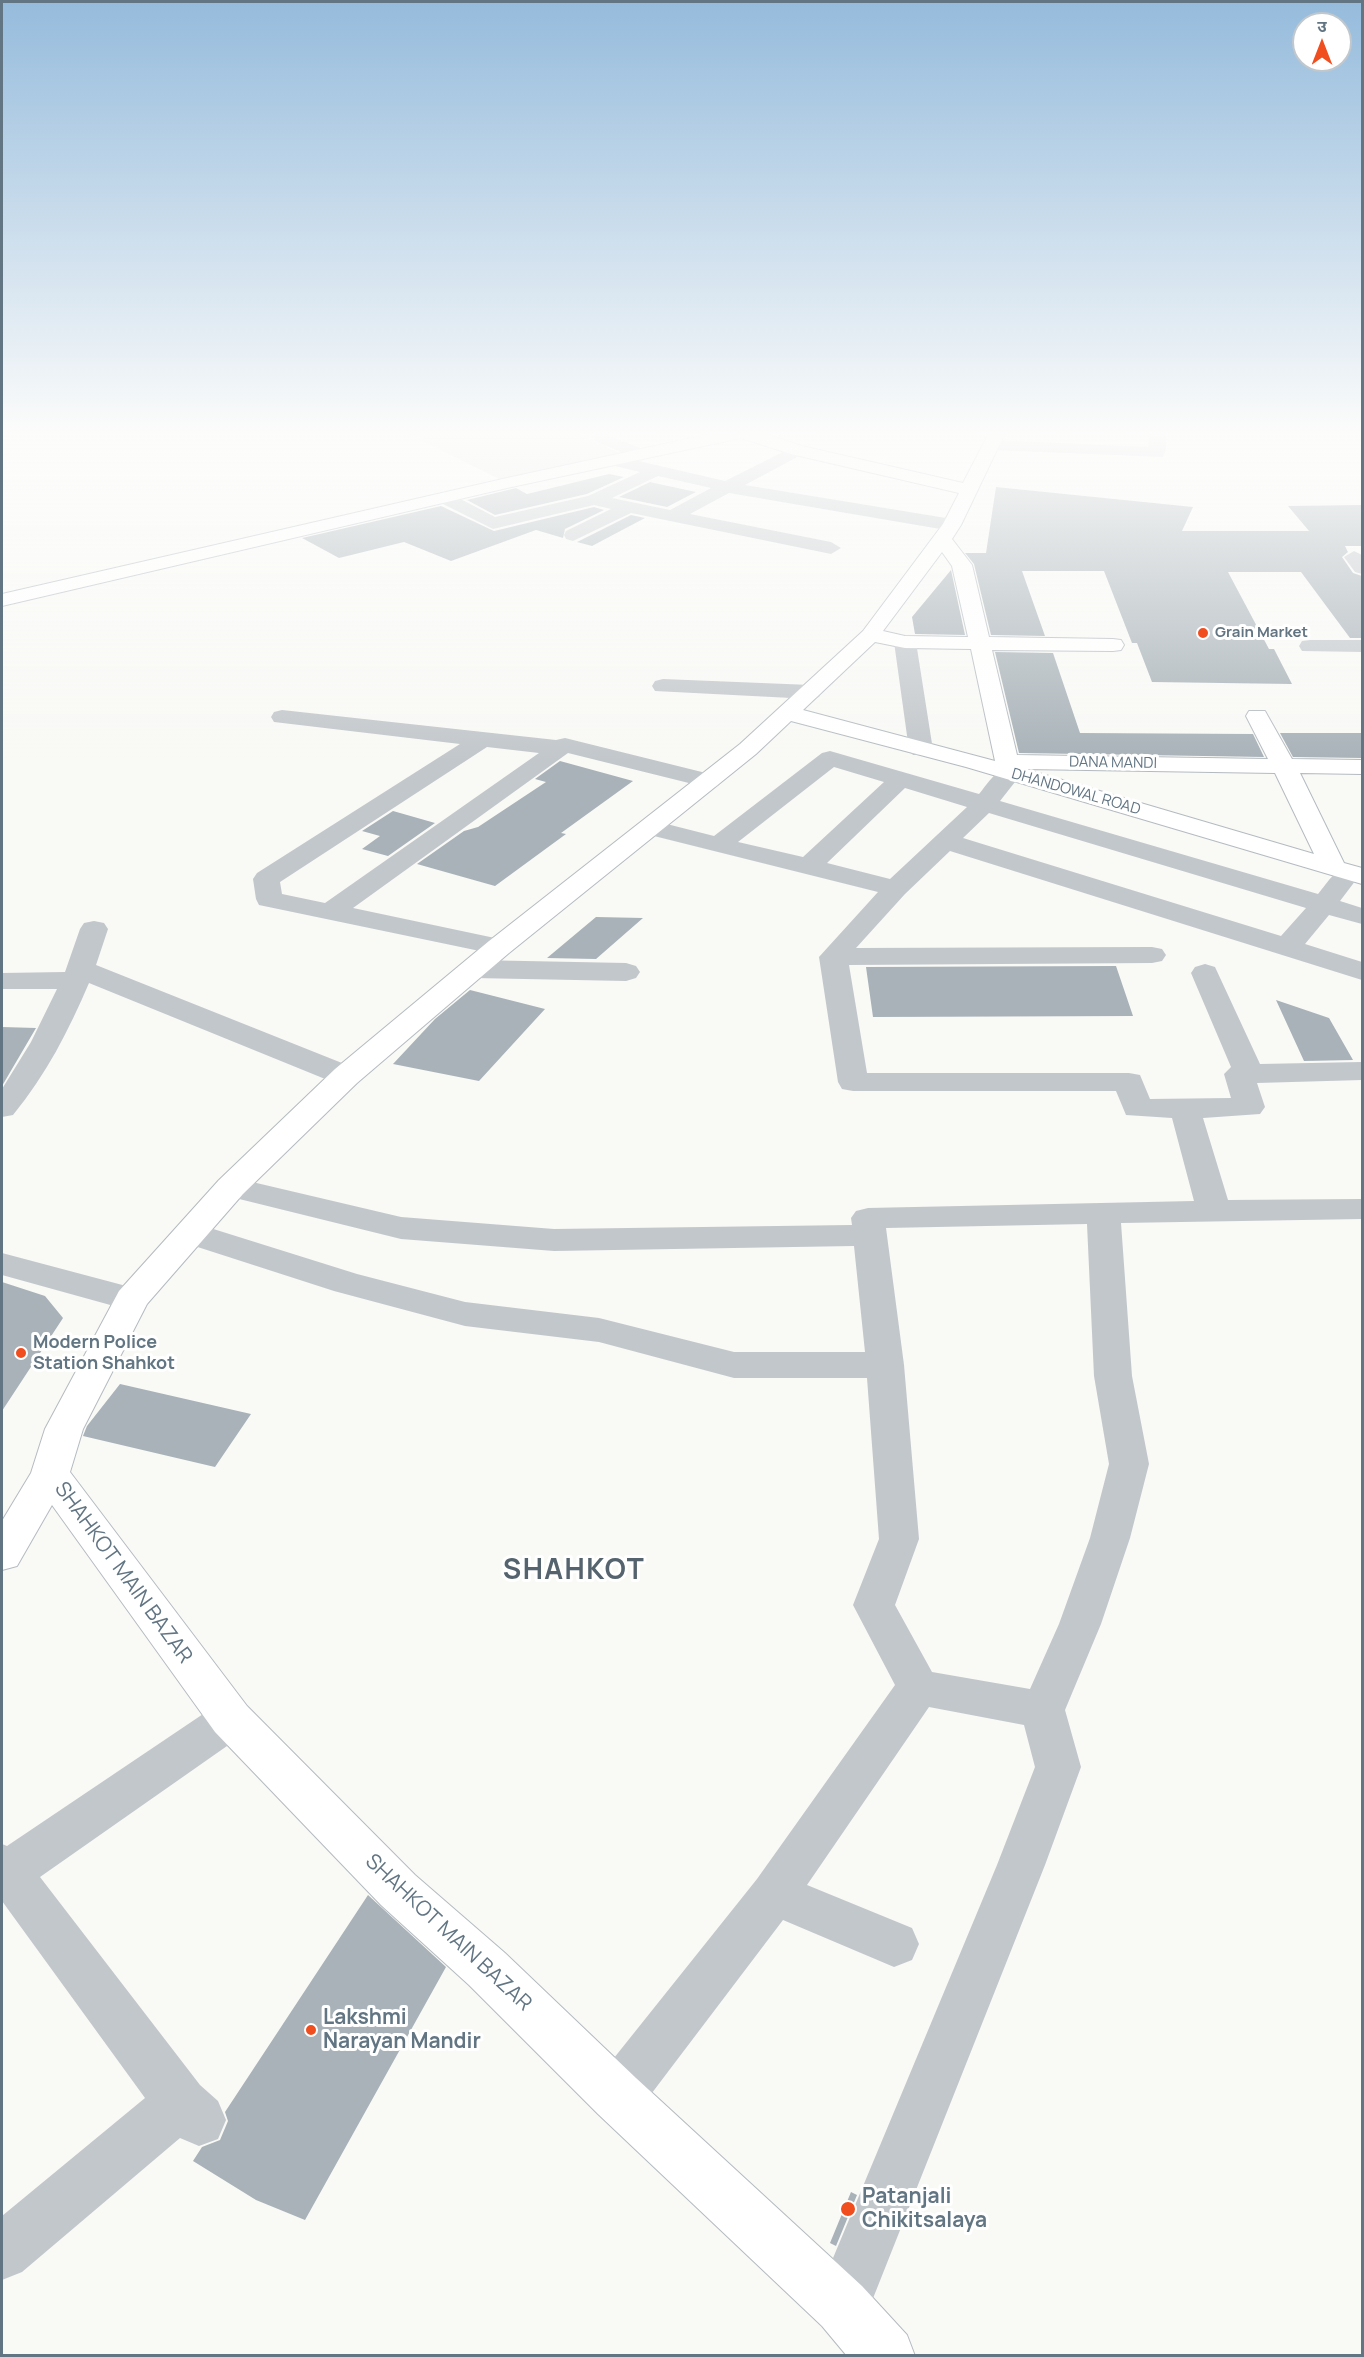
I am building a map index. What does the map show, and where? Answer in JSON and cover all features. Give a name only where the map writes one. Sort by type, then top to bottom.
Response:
[{"type":"street","points":[[2,600],[258,541]]},
{"type":"street","points":[[796,541],[831,548]]},
{"type":"street","points":[[2,1555],[50,1474],[64,1429],[132,1299],[231,1187],[346,1076],[499,947],[651,828],[788,713],[870,635],[941,541]]},
{"type":"street","points":[[833,957],[896,888],[984,804],[1009,767],[962,565],[951,541]]},
{"type":"street","points":[[870,635],[905,642],[1113,645]]},
{"type":"street","points":[[905,642],[921,750]]},
{"type":"street","points":[[1310,646],[1362,646]]},
{"type":"street","points":[[663,686],[811,692]]},
{"type":"street","name":"DHANDOWAL ROAD","points":[[788,713],[921,750],[1009,767],[1349,872]]},
{"type":"street","points":[[1257,716],[1284,766],[1349,872],[1287,947]]},
{"type":"street","points":[[282,717],[562,748]]},
{"type":"street","points":[[482,740],[266,879],[268,899],[499,947]]},
{"type":"street","points":[[330,912],[565,745],[709,781]]},
{"type":"street","points":[[719,844],[830,758],[1362,916]]},
{"type":"street","points":[[1284,766],[1362,767]]},
{"type":"street","name":"DANA MANDI","points":[[1009,767],[1284,766]]},
{"type":"street","points":[[809,866],[901,779]]},
{"type":"street","points":[[651,828],[896,888]]},
{"type":"street","points":[[946,841],[1362,971]]},
{"type":"street","points":[[2,1108],[16,1093],[56,1027],[94,929]]},
{"type":"street","points":[[833,957],[1152,955]]},
{"type":"street","points":[[833,957],[853,1082],[1129,1082],[1137,1108],[1185,1109],[1249,1107],[1239,1074],[1362,1071]]},
{"type":"street","points":[[474,969],[626,972]]},
{"type":"street","points":[[1205,973],[1249,1074]]},
{"type":"street","points":[[2,981],[78,975],[346,1076]]},
{"type":"street","points":[[1185,1109],[1214,1211]]},
{"type":"street","points":[[231,1187],[401,1228],[554,1240],[869,1235]]},
{"type":"street","points":[[918,1687],[874,1605],[899,1539],[885,1365],[868,1218],[1362,1209]]},
{"type":"street","points":[[842,2306],[1021,1865],[1058,1767],[1043,1710],[1080,1624],[1110,1538],[1129,1464],[1113,1376],[1103,1215]]},
{"type":"street","points":[[190,1233],[346,1283],[465,1314],[599,1330],[734,1365],[885,1365]]},
{"type":"street","points":[[2,1264],[132,1299]]},
{"type":"street","name":"SHAHKOT MAIN BAZAR","points":[[50,1474],[231,1719],[398,1890],[487,1969],[617,2096],[842,2306],[886,2355]]},
{"type":"street","points":[[918,1687],[1043,1710]]},
{"type":"street","points":[[617,2096],[774,1894],[918,1687]]},
{"type":"street","points":[[2,2252],[190,2111],[5,1869],[231,1719]]},
{"type":"street","points":[[774,1894],[894,1944]]},
{"type":"building","points":[[308,541],[506,541],[451,561],[404,542],[339,558]]},
{"type":"building","points":[[579,541],[601,541],[592,546],[577,542]]},
{"type":"building","points":[[988,541],[1362,541],[1362,546],[1345,546],[1348,552],[1342,557],[1353,573],[1362,576],[1362,638],[1350,638],[1301,572],[1228,572],[1269,649],[1274,649],[1292,684],[1152,682],[1137,643],[1132,643],[1104,571],[1022,571],[1045,636],[991,635],[974,564],[965,553],[986,553]]},
{"type":"building","points":[[951,570],[965,635],[915,634],[912,617]]},
{"type":"building","points":[[995,652],[1053,653],[1080,733],[1253,734],[1264,757],[1019,753]]},
{"type":"building","points":[[1280,733],[1362,733],[1362,758],[1293,757]]},
{"type":"building","points":[[560,761],[633,781],[561,833],[566,834],[495,886],[417,864],[464,831],[478,827],[546,782],[535,779]]},
{"type":"building","points":[[393,811],[435,823],[388,856],[362,849],[380,836],[362,831]]},
{"type":"building","points":[[596,917],[643,918],[596,959],[547,958]]},
{"type":"building","points":[[1116,966],[1133,1016],[873,1017],[866,967]]},
{"type":"building","points":[[470,990],[545,1009],[479,1081],[393,1064],[435,1019]]},
{"type":"building","points":[[1276,1000],[1329,1018],[1353,1060],[1304,1061]]},
{"type":"building","points":[[2,1027],[36,1028],[2,1086]]},
{"type":"building","name":"Modern Police Station Shahkot","points":[[2,1282],[45,1296],[63,1318],[2,1411]]},
{"type":"building","points":[[120,1384],[251,1414],[215,1467],[83,1436],[87,1426]]},
{"type":"building","points":[[368,1895],[446,1967],[305,2220],[256,2200],[193,2161],[202,2147],[220,2140],[228,2121],[225,2112]]},
{"type":"building","points":[[851,2192],[857,2195],[836,2246],[830,2243]]},
{"type":"place","name":"Grain Market","points":[[1203,633]]},
{"type":"place","name":"Modern Police Station Shahkot","points":[[21,1353]]},
{"type":"place","name":"Lakshmi Narayan Mandir","points":[[311,2030]]},
{"type":"place","name":"Patanjali Chikitsalaya","points":[[848,2209]]},
{"type":"district","name":"SHAHKOT","points":[[574,1571]]}]
